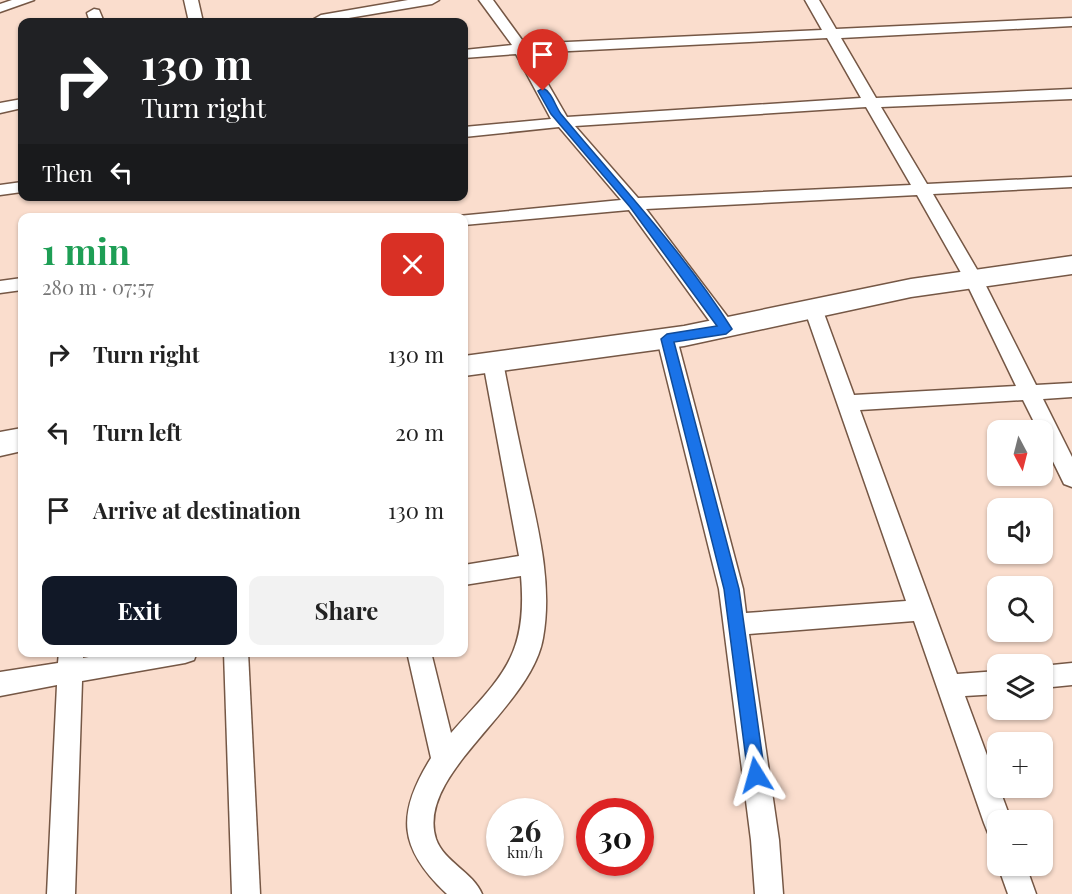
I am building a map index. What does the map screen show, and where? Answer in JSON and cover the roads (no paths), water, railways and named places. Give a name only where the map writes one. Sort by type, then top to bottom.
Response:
[{"type":"street","points":[[0,8],[27,0]]},
{"type":"street","points":[[192,0],[195,18]]},
{"type":"street","points":[[327,18],[432,0]]},
{"type":"street","points":[[486,0],[521,49],[554,112],[634,204],[726,329]]},
{"type":"street","points":[[812,0],[973,278],[1072,477]]},
{"type":"street","points":[[468,54],[521,49],[1072,22]]},
{"type":"street","points":[[468,132],[563,121],[869,102],[1072,94]]},
{"type":"street","points":[[0,108],[18,105]]},
{"type":"street","points":[[468,220],[634,204],[1072,182]]},
{"type":"street","points":[[0,190],[18,188]]},
{"type":"street","points":[[468,365],[667,339],[726,329],[813,308],[973,278],[1072,265]]},
{"type":"street","points":[[0,287],[18,285]]},
{"type":"street","points":[[813,308],[951,686],[994,810]]},
{"type":"street","points":[[667,339],[731,589],[765,840],[769,894]]},
{"type":"street","points":[[468,894],[436,862],[423,844],[417,820],[423,798],[445,761],[516,678],[530,643],[535,608],[533,564],[493,362]]},
{"type":"street","points":[[848,403],[1072,390]]},
{"type":"street","points":[[0,444],[18,441]]},
{"type":"street","points":[[468,574],[533,564]]},
{"type":"street","points":[[736,624],[923,610]]},
{"type":"street","points":[[0,684],[70,663],[133,657]]},
{"type":"street","points":[[236,657],[246,894]]},
{"type":"street","points":[[420,657],[445,761]]},
{"type":"street","points":[[61,894],[70,663]]},
{"type":"street","points":[[1053,676],[1072,674]]},
{"type":"street","points":[[951,686],[987,683]]},
{"type":"street","points":[[1016,876],[1022,894]]}]
